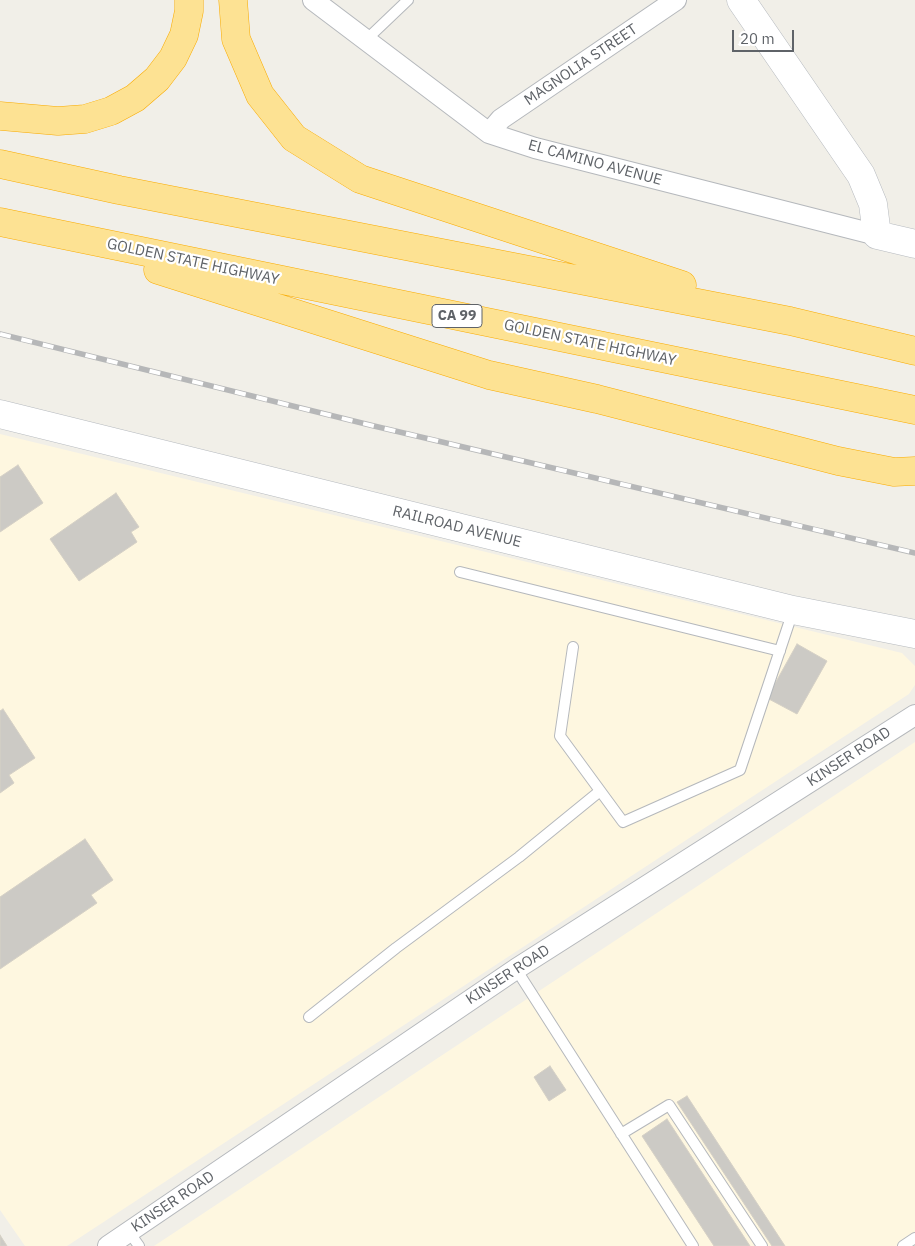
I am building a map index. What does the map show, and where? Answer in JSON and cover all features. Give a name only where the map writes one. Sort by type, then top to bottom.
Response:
[{"type":"highway","points":[[0,116],[58,121],[85,119],[111,112],[135,98],[157,79],[173,58],[184,35],[189,11],[189,0]]},
{"type":"highway","points":[[233,0],[236,39],[260,95],[294,138],[360,179],[790,321]]},
{"type":"highway","points":[[0,164],[119,190],[790,321],[915,351]]},
{"type":"highway","points":[[8,224],[488,375],[598,399],[838,461],[894,472],[915,471]]},
{"type":"highway","name":"GOLDEN STATE HIGHWAY","points":[[8,224],[915,410]]},
{"type":"street","name":"EL CAMINO AVENUE","points":[[313,0],[490,132],[535,148],[915,244]]},
{"type":"street","name":"MAGNOLIA STREET","points":[[490,132],[501,119],[676,0]]},
{"type":"street","points":[[741,0],[861,175],[873,204],[877,235]]},
{"type":"street","name":"RAILROAD AVENUE","points":[[0,414],[793,610],[915,634]]},
{"type":"street","name":"KINSER ROAD","points":[[108,1246],[134,1239],[516,969],[915,714]]},
{"type":"lane","points":[[366,40],[408,0]]},
{"type":"lane","points":[[460,572],[780,651]]},
{"type":"lane","points":[[573,647],[560,736],[623,822],[740,770],[793,610]]},
{"type":"lane","points":[[309,1017],[396,948],[518,857],[600,791]]},
{"type":"lane","points":[[516,969],[692,1246]]},
{"type":"lane","points":[[621,1134],[669,1105],[762,1246]]},
{"type":"lane","points":[[903,1246],[915,1238]]},
{"type":"shaded area","points":[[0,434],[902,653],[915,666],[915,685],[909,694],[67,1246],[25,1246],[0,1210]]},
{"type":"shaded area","points":[[915,742],[915,1246],[154,1246]]},
{"type":"building","points":[[18,465],[43,503],[0,532],[0,477]]},
{"type":"building","points":[[116,493],[139,527],[131,532],[137,542],[79,581],[50,539]]},
{"type":"building","points":[[797,644],[827,661],[797,714],[767,698]]},
{"type":"building","points":[[3,709],[35,758],[9,775],[14,783],[0,793],[0,711]]},
{"type":"building","points":[[85,839],[113,880],[91,895],[97,903],[0,969],[0,897]]},
{"type":"building","points":[[550,1066],[566,1090],[549,1101],[534,1077]]},
{"type":"building","points":[[687,1096],[785,1246],[772,1246],[677,1102]]},
{"type":"building","points":[[667,1119],[750,1246],[714,1246],[642,1136]]},
{"type":"building","points":[[0,1235],[7,1246],[0,1246]]},
{"type":"railway","points":[[0,334],[374,426],[915,553]]}]
